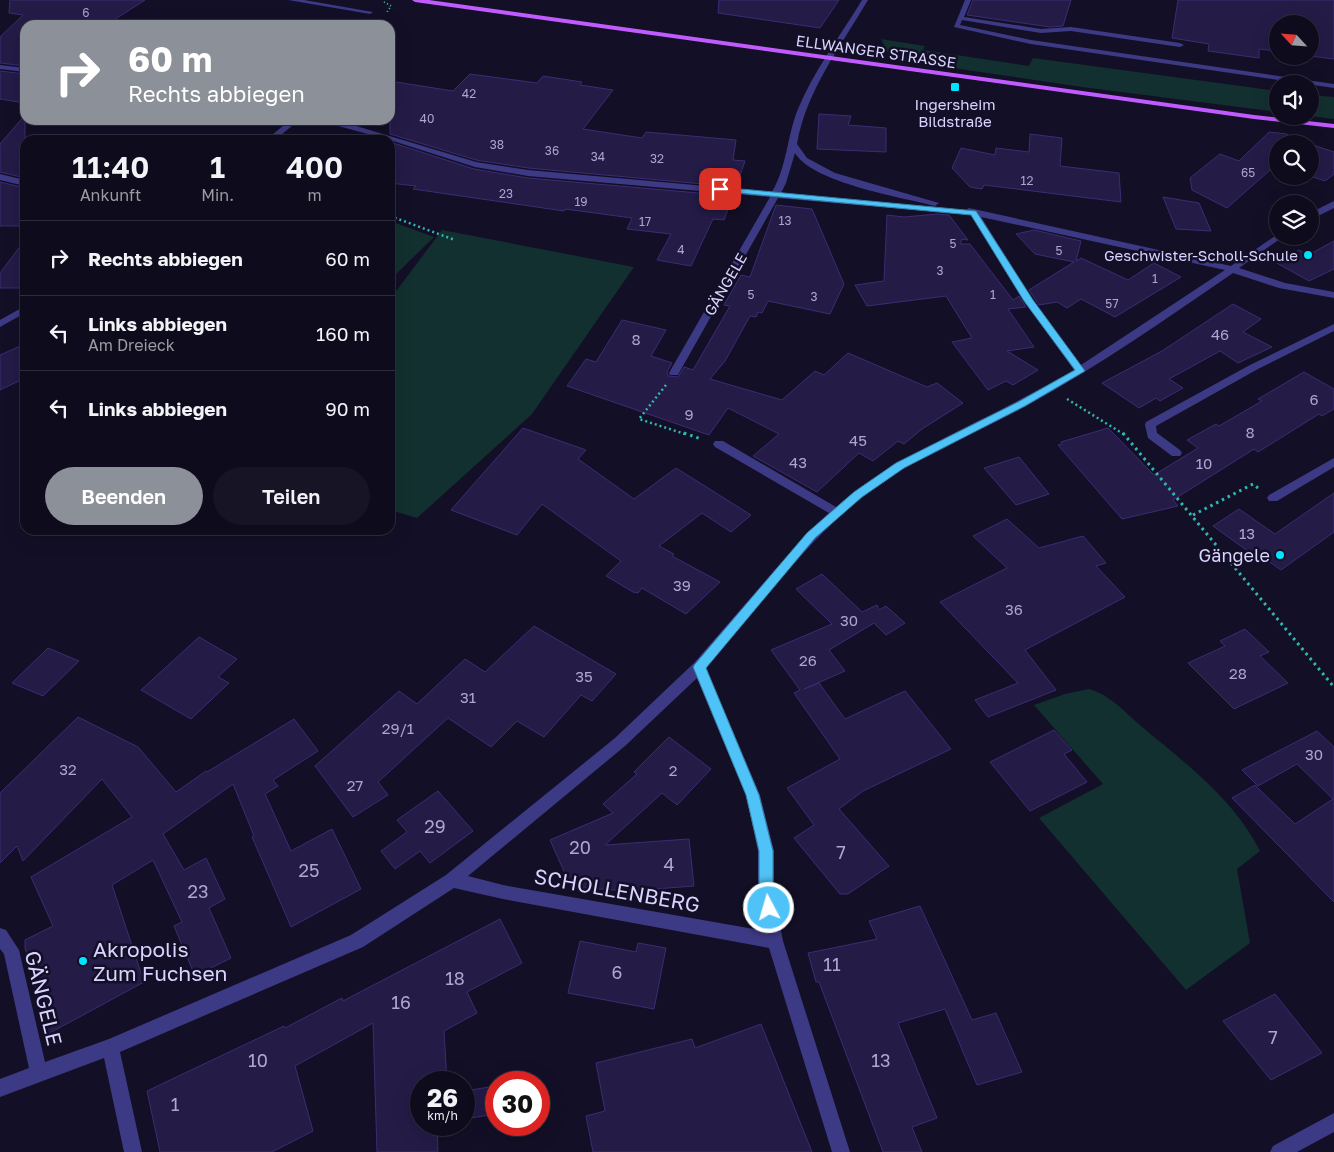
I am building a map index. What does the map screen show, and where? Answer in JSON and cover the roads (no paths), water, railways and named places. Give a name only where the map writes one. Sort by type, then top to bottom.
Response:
[{"type":"main road","name":"ELLWANGER STRASSE","points":[[415,0],[829,59],[1254,117],[1334,126]]},
{"type":"street","points":[[291,0],[370,12]]},
{"type":"street","name":"GÄNGELE","points":[[674,373],[782,183],[794,144],[797,122],[807,97],[865,0]]},
{"type":"street","points":[[968,0],[956,26],[1032,42],[1334,86]]},
{"type":"street","points":[[960,18],[1041,30],[1071,29],[1180,45]]},
{"type":"street","points":[[0,67],[20,69]]},
{"type":"street","points":[[276,135],[289,125]]},
{"type":"street","points":[[341,125],[377,135]]},
{"type":"street","points":[[395,140],[475,164],[528,173],[974,213]]},
{"type":"street","points":[[794,144],[802,159],[854,182],[974,213],[1233,269],[1262,280],[1292,288],[1334,295]]},
{"type":"street","points":[[0,177],[20,182]]},
{"type":"street","points":[[1319,212],[1334,204]]},
{"type":"street","points":[[974,213],[1029,301],[1080,371]]},
{"type":"street","points":[[0,1088],[110,1047],[358,941],[452,880],[620,742],[699,667],[811,536],[836,512],[900,465],[1080,371],[1138,334],[1269,244]]},
{"type":"street","points":[[0,324],[20,312]]},
{"type":"street","points":[[1176,453],[1152,435],[1150,425],[1246,371],[1334,328]]},
{"type":"street","points":[[719,444],[836,512]]},
{"type":"street","points":[[1273,498],[1334,462]]},
{"type":"street","points":[[699,667],[753,795],[766,851],[766,894],[775,941],[841,1152]]},
{"type":"street","name":"SCHOLLENBERG","points":[[452,880],[503,892],[775,941]]},
{"type":"street","name":"GÄNGELE","points":[[0,936],[11,950],[39,1073]]},
{"type":"street","points":[[110,1047],[133,1152]]},
{"type":"street","points":[[1279,1152],[1334,1122]]},
{"type":"place","name":"Ingersheim Bildstraße","points":[[955,87]]},
{"type":"place","name":"Geschwister-Scholl-Schule","points":[[1308,255]]},
{"type":"place","name":"Gängele","points":[[1280,555]]},
{"type":"place","name":"Akropolis Zum Fuchsen","points":[[83,961]]}]
